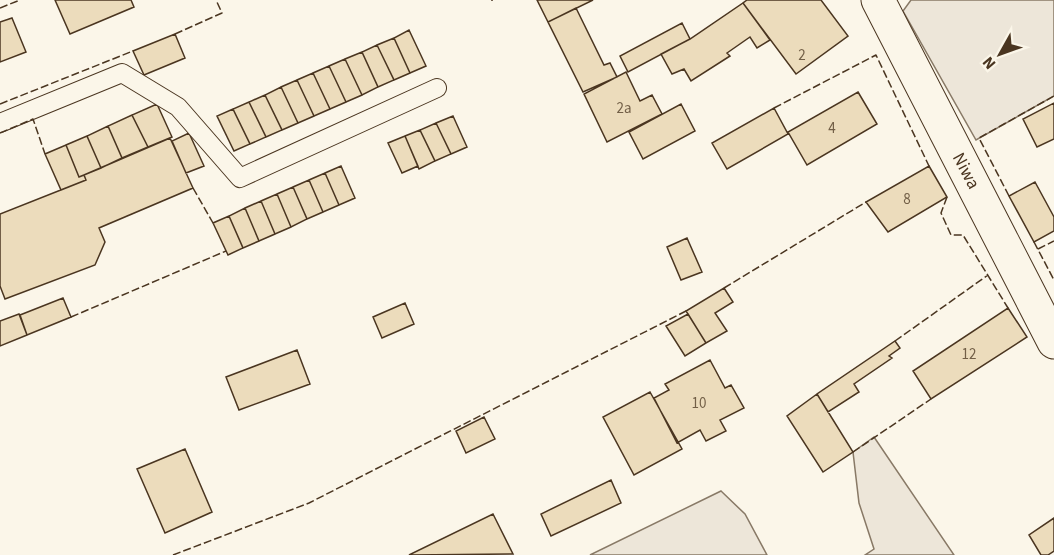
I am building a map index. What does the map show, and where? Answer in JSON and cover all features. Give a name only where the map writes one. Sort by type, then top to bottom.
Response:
[{"type":"street","name":"Niwa","points":[[878,0],[1054,342]]},
{"type":"lane","points":[[0,123],[122,74],[178,107],[240,178],[437,88]]},
{"type":"shaded area","points":[[911,0],[1054,0],[1054,96],[976,140],[903,11]]},
{"type":"shaded area","points":[[874,437],[954,555],[865,555],[874,549],[859,503],[853,452]]},
{"type":"shaded area","points":[[721,491],[745,514],[767,555],[590,555]]},
{"type":"building","points":[[55,0],[131,0],[134,7],[70,34]]},
{"type":"building","points":[[537,0],[593,0],[548,22]]},
{"type":"building","points":[[747,0],[821,0],[848,36],[796,74],[743,3]]},
{"type":"building","points":[[743,3],[770,40],[757,48],[750,37],[727,53],[730,56],[691,81],[684,69],[672,74],[661,54],[690,39]]},
{"type":"building","points":[[576,8],[604,65],[610,63],[617,77],[583,92],[548,22]]},
{"type":"building","points":[[12,18],[26,52],[0,62],[0,22]]},
{"type":"building","points":[[682,23],[690,39],[628,72],[620,56]]},
{"type":"building","points":[[409,30],[426,66],[410,73],[394,38]]},
{"type":"building","points":[[175,34],[185,58],[144,75],[133,51]]},
{"type":"building","points":[[394,38],[410,73],[394,80],[377,45]]},
{"type":"building","points":[[377,45],[394,80],[378,87],[362,52]]},
{"type":"building","points":[[362,52],[378,87],[362,95],[345,59]]},
{"type":"building","points":[[345,59],[362,95],[346,102],[329,66]]},
{"type":"building","points":[[329,66],[346,102],[330,109],[313,73]]},
{"type":"building","points":[[626,72],[640,101],[652,95],[662,114],[607,142],[584,94]]},
{"type":"building","points":[[313,73],[330,109],[314,116],[297,80]]},
{"type":"building","points":[[297,80],[314,116],[298,123],[281,87]]},
{"type":"building","points":[[281,87],[298,123],[282,130],[265,95]]},
{"type":"building","points":[[858,92],[877,124],[807,165],[788,132]]},
{"type":"building","points":[[265,95],[282,130],[266,137],[249,102]]},
{"type":"building","points":[[249,102],[266,137],[250,144],[233,109]]},
{"type":"building","points":[[1054,103],[1054,139],[1037,147],[1023,119]]},
{"type":"building","points":[[157,104],[172,137],[148,147],[132,115]]},
{"type":"building","points":[[681,104],[695,131],[643,159],[629,132]]},
{"type":"building","points":[[774,108],[788,134],[727,169],[712,143]]},
{"type":"building","points":[[233,109],[250,144],[234,151],[217,116]]},
{"type":"building","points":[[132,115],[148,147],[122,158],[108,126]]},
{"type":"building","points":[[453,116],[467,147],[451,154],[436,123]]},
{"type":"building","points":[[436,123],[451,154],[435,161],[420,130]]},
{"type":"building","points":[[108,126],[122,158],[101,168],[87,136]]},
{"type":"building","points":[[420,130],[435,161],[419,169],[405,136]]},
{"type":"building","points":[[189,133],[204,166],[186,173],[172,141]]},
{"type":"building","points":[[87,136],[101,168],[79,177],[66,145]]},
{"type":"building","points":[[405,136],[418,166],[402,173],[388,143]]},
{"type":"building","points":[[170,138],[193,188],[99,228],[105,242],[95,265],[5,299],[0,286],[0,214],[86,180],[84,175]]},
{"type":"building","points":[[66,145],[79,177],[84,175],[86,180],[61,190],[45,154]]},
{"type":"building","points":[[341,166],[355,198],[339,205],[325,173]]},
{"type":"building","points":[[929,166],[947,197],[888,232],[866,202]]},
{"type":"building","points":[[325,173],[339,205],[323,212],[309,180]]},
{"type":"building","points":[[309,180],[323,212],[307,219],[293,187]]},
{"type":"building","points":[[1035,182],[1054,217],[1054,231],[1034,242],[1009,196]]},
{"type":"building","points":[[293,187],[307,219],[291,227],[277,194]]},
{"type":"building","points":[[277,194],[291,227],[275,234],[261,201]]},
{"type":"building","points":[[261,201],[275,234],[259,241],[245,208]]},
{"type":"building","points":[[245,208],[259,241],[243,248],[229,216]]},
{"type":"building","points":[[229,216],[243,248],[228,255],[213,223]]},
{"type":"building","points":[[687,238],[702,272],[681,280],[667,247]]},
{"type":"building","points":[[724,288],[733,302],[715,313],[727,331],[706,343],[686,311]]},
{"type":"building","points":[[63,298],[71,317],[27,335],[20,315]]},
{"type":"building","points":[[405,303],[414,324],[382,338],[373,317]]},
{"type":"building","points":[[1008,308],[1027,337],[931,399],[913,371]]},
{"type":"building","points":[[19,314],[27,335],[0,346],[0,321]]},
{"type":"building","points":[[688,314],[706,343],[685,356],[666,326]]},
{"type":"building","points":[[895,341],[900,348],[889,356],[892,358],[854,384],[859,392],[828,412],[817,394]]},
{"type":"building","points":[[297,350],[310,384],[239,410],[226,377]]},
{"type":"building","points":[[710,360],[725,388],[731,385],[744,408],[720,420],[726,431],[706,441],[700,430],[677,443],[654,398],[669,390],[665,384]]},
{"type":"building","points":[[650,392],[682,449],[634,475],[603,417]]},
{"type":"building","points":[[817,394],[853,452],[823,472],[787,416]]},
{"type":"building","points":[[484,417],[495,439],[466,453],[456,431]]},
{"type":"building","points":[[185,449],[212,512],[165,533],[137,469]]},
{"type":"building","points":[[611,480],[621,503],[551,536],[541,514]]},
{"type":"building","points":[[493,514],[513,554],[409,555]]},
{"type":"building","points":[[1054,518],[1054,551],[1048,555],[1041,555],[1029,535]]},
{"type":"fence","points":[[0,8],[20,0]]},
{"type":"fence","points":[[175,34],[222,13],[216,0]]},
{"type":"fence","points":[[0,104],[133,51]]},
{"type":"fence","points":[[774,108],[876,55],[929,166]]},
{"type":"fence","points":[[1009,196],[979,138],[1054,96]]},
{"type":"fence","points":[[0,133],[33,119],[45,154]]},
{"type":"fence","points":[[193,188],[213,223]]},
{"type":"fence","points":[[947,197],[941,213],[951,235],[963,235],[1008,308]]},
{"type":"fence","points":[[724,288],[866,202]]},
{"type":"fence","points":[[1038,249],[1054,241]]},
{"type":"fence","points":[[1034,242],[1054,280]]},
{"type":"fence","points":[[71,317],[226,251]]},
{"type":"fence","points":[[895,341],[988,275]]},
{"type":"fence","points":[[173,555],[309,503],[686,311]]},
{"type":"fence","points":[[853,452],[931,399]]}]
